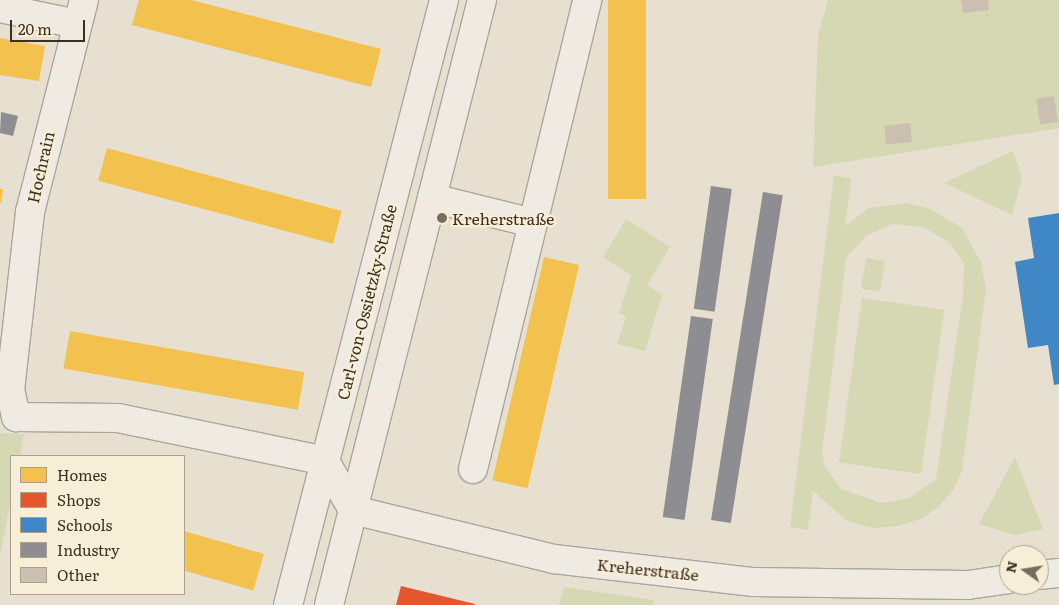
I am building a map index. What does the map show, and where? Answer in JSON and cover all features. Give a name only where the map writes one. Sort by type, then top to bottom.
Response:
[{"type":"street","name":"Carl-von-Ossietzky-Straße","points":[[288,605],[444,0]]},
{"type":"street","points":[[329,605],[482,0]]},
{"type":"street","points":[[473,469],[587,0]]},
{"type":"street","points":[[0,8],[81,12]]},
{"type":"street","name":"Hochrain","points":[[81,12],[35,183],[14,338],[10,402],[16,417],[118,418],[325,461]]},
{"type":"street","points":[[432,198],[534,223]]},
{"type":"street","points":[[325,461],[353,510]]},
{"type":"street","name":"Kreherstraße","points":[[353,510],[554,559],[754,582],[968,584],[999,580]]},
{"type":"green space","points":[[828,0],[1059,0],[1059,128],[813,167],[818,35]]},
{"type":"green space","points":[[1013,151],[1022,178],[1012,215],[944,183]]},
{"type":"green space","points":[[834,175],[851,179],[845,226],[869,208],[906,203],[928,208],[962,228],[981,262],[986,289],[962,470],[954,489],[938,507],[923,518],[898,526],[873,528],[847,521],[813,491],[808,530],[790,527]],"holes":[[[892,224],[923,227],[949,242],[964,264],[963,294],[936,479],[909,498],[881,503],[841,489],[824,465],[822,452],[846,258],[866,236]]]},
{"type":"green space","points":[[626,219],[670,247],[647,285],[662,295],[645,351],[617,344],[626,316],[619,313],[631,275],[603,257]]},
{"type":"green space","points":[[866,258],[885,261],[880,292],[861,289]]},
{"type":"green space","points":[[862,298],[944,310],[921,474],[839,462]]},
{"type":"green space","points":[[0,433],[24,434],[20,455],[10,455],[10,504],[0,556]]},
{"type":"green space","points":[[1015,457],[1043,529],[1015,535],[979,524]]},
{"type":"green space","points":[[564,587],[654,600],[653,605],[559,605]]},
{"type":"building: Homes","points":[[139,0],[191,0],[381,49],[371,87],[132,25]]},
{"type":"building: Homes","points":[[608,0],[646,0],[646,199],[608,199]]},
{"type":"building: Homes","points":[[0,38],[45,46],[39,81],[0,75]]},
{"type":"building: Homes","points":[[107,148],[342,211],[333,244],[98,181]]},
{"type":"building: Homes","points":[[0,189],[3,189],[1,203],[0,203]]},
{"type":"building: Homes","points":[[544,257],[579,265],[528,488],[492,480]]},
{"type":"building: Homes","points":[[70,331],[304,372],[298,410],[63,368]]},
{"type":"building: Homes","points":[[185,531],[264,554],[253,590],[185,571]]},
{"type":"building: Shops","points":[[401,586],[475,604],[475,605],[396,605]]},
{"type":"building: Schools","points":[[1059,213],[1059,384],[1054,385],[1048,345],[1028,348],[1015,262],[1034,258],[1028,218]]},
{"type":"building: Industry","points":[[1,112],[18,116],[13,136],[0,133]]},
{"type":"building: Industry","points":[[711,186],[732,189],[715,312],[694,309]]},
{"type":"building: Industry","points":[[763,192],[783,195],[731,523],[711,520]]},
{"type":"building: Industry","points":[[691,316],[713,319],[685,520],[663,517]]},
{"type":"building: Other","points":[[961,0],[988,0],[989,10],[963,13]]},
{"type":"building: Other","points":[[1054,96],[1058,122],[1040,124],[1036,99]]},
{"type":"building: Other","points":[[910,123],[912,142],[886,145],[884,126]]},
{"type":"place","name":"Kreherstraße","points":[[442,218]]}]
